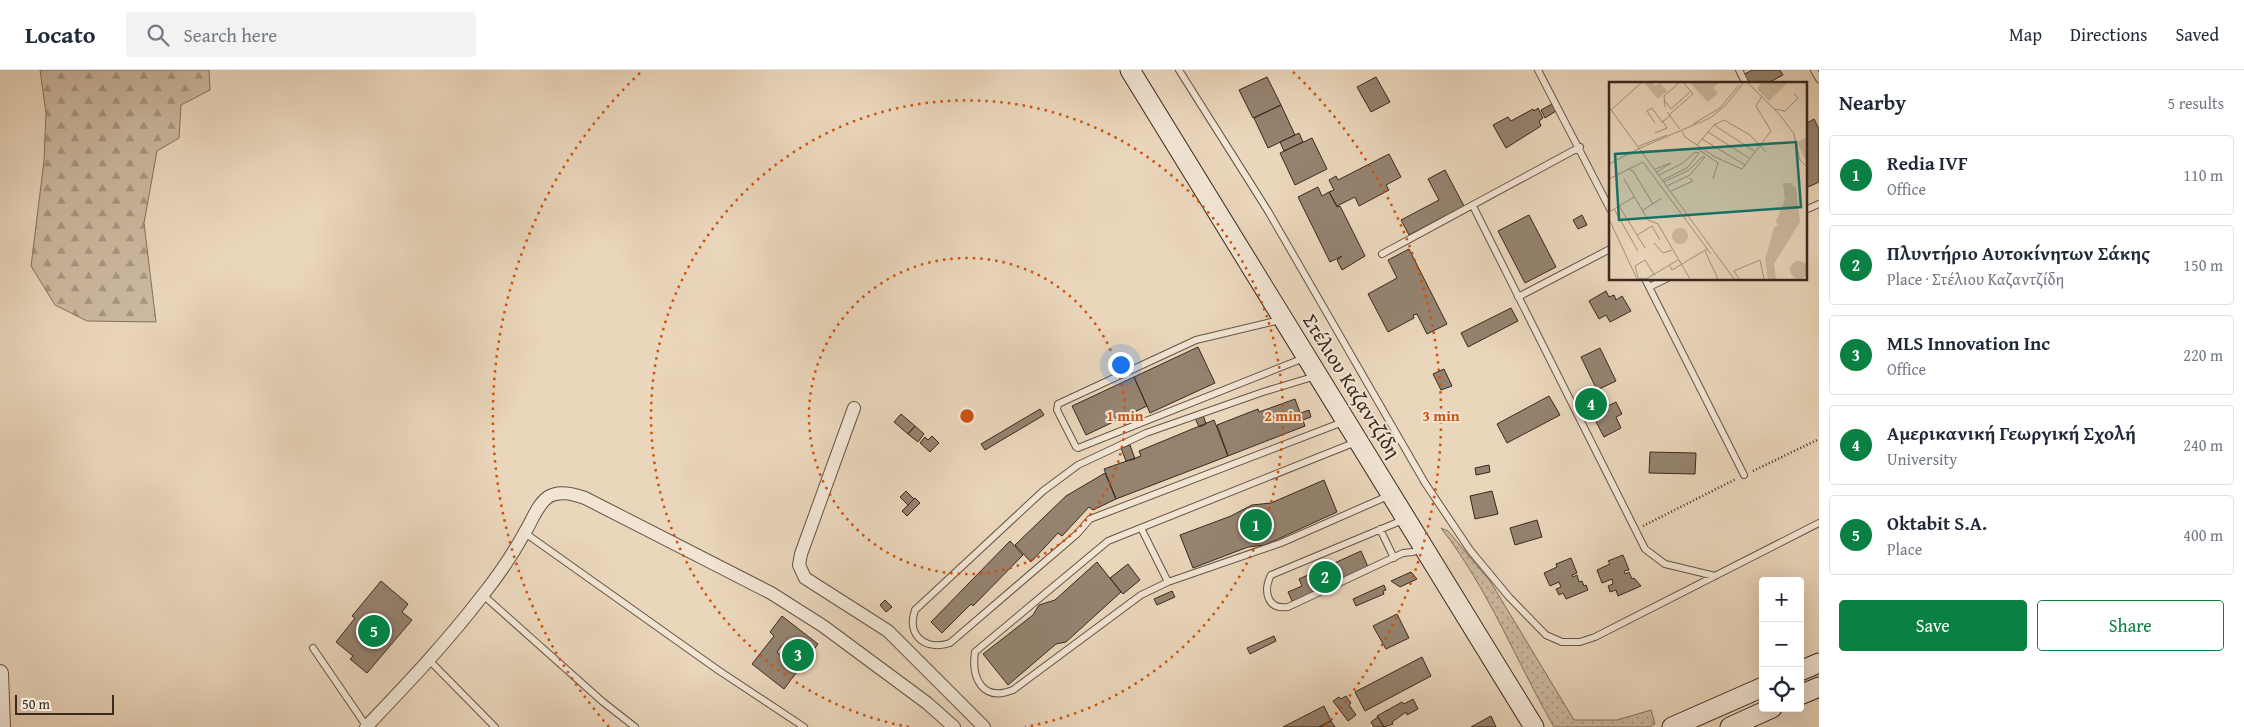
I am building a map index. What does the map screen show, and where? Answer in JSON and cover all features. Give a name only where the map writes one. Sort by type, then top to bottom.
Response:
[{"type":"main road","name":"Στέλιου Καζαντζίδη","points":[[1130,70],[1534,727]]},
{"type":"main road","points":[[1804,669],[1819,663]]},
{"type":"main road","points":[[1804,693],[1819,687]]},
{"type":"main road","points":[[1672,727],[1759,689]]},
{"type":"main road","points":[[1730,727],[1763,712]]},
{"type":"street","points":[[854,408],[800,554],[799,565],[805,578],[888,631],[984,727]]},
{"type":"street","points":[[366,727],[483,595],[525,534],[539,507],[547,498],[556,494],[572,493],[771,593],[823,626],[928,703],[954,727]]},
{"type":"street","points":[[0,673],[2,727]]},
{"type":"lane","points":[[1179,70],[1273,220],[1425,483],[1470,550],[1509,597],[1546,635],[1562,642],[1580,642],[1819,523]]},
{"type":"lane","points":[[1538,70],[1609,207]]},
{"type":"lane","points":[[1739,70],[1745,82]]},
{"type":"lane","points":[[1814,70],[1819,79]]},
{"type":"lane","points":[[1382,254],[1580,148]]},
{"type":"lane","points":[[1807,209],[1819,204]]},
{"type":"lane","points":[[1473,206],[1646,549],[1665,564],[1715,576]]},
{"type":"lane","points":[[1518,297],[1609,250]]},
{"type":"lane","points":[[1646,280],[1744,476]]},
{"type":"lane","points":[[1649,287],[1664,280]]},
{"type":"lane","points":[[1284,319],[1196,340],[1058,404],[1056,410],[1078,448],[1307,357]]},
{"type":"lane","points":[[1319,376],[1263,392],[1146,433],[1078,465],[1031,501],[915,610],[912,623],[917,635],[926,644],[932,646],[939,647],[950,643],[1077,534],[1090,519],[1346,421]]},
{"type":"lane","points":[[1359,440],[1108,541],[975,652],[973,666],[976,678],[989,691],[1001,694],[1013,690],[1141,595],[1168,582],[1280,544],[1392,494]]},
{"type":"lane","points":[[1407,519],[1271,575],[1266,587],[1268,598],[1274,605],[1288,607],[1403,553],[1414,552],[1424,548]]},
{"type":"lane","points":[[1141,528],[1168,582]]},
{"type":"lane","points":[[1380,529],[1394,558]]},
{"type":"lane","points":[[525,534],[718,670],[804,727]]},
{"type":"lane","points":[[483,595],[603,702],[635,727]]},
{"type":"lane","points":[[313,648],[366,727]]},
{"type":"lane","points":[[428,659],[495,727]]},
{"type":"path","points":[[1635,530],[1819,439]]},
{"type":"green space","points":[[40,70],[209,70],[210,90],[181,105],[179,138],[157,151],[144,223],[156,322],[87,321],[55,305],[31,266],[44,161],[46,113]]},
{"type":"green space","points":[[1441,528],[1448,531],[1490,581],[1574,720],[1617,720],[1651,710],[1655,724],[1649,727],[1554,727],[1473,575]]},
{"type":"building","points":[[1752,70],[1780,70],[1783,75],[1770,82],[1746,82],[1743,75]]},
{"type":"building","points":[[1267,77],[1281,105],[1253,118],[1239,90]]},
{"type":"building","points":[[1376,77],[1390,102],[1371,112],[1357,87]]},
{"type":"building","points":[[1552,104],[1556,111],[1545,118],[1541,110]]},
{"type":"building","points":[[1281,105],[1295,135],[1268,148],[1254,118]]},
{"type":"building","points":[[1538,108],[1543,118],[1539,121],[1541,126],[1506,148],[1493,125],[1508,117],[1511,121]]},
{"type":"building","points":[[1814,119],[1819,129],[1819,182],[1808,187],[1806,183],[1806,123]]},
{"type":"building","points":[[1299,133],[1303,142],[1284,151],[1280,142]]},
{"type":"building","points":[[1312,138],[1327,169],[1295,185],[1280,153]]},
{"type":"building","points":[[1389,154],[1401,177],[1386,185],[1389,190],[1359,206],[1355,197],[1337,206],[1329,192],[1334,190],[1329,180],[1336,176],[1338,180]]},
{"type":"building","points":[[1445,170],[1464,206],[1409,235],[1401,220],[1439,200],[1428,179]]},
{"type":"building","points":[[1318,187],[1322,196],[1329,192],[1337,207],[1340,206],[1365,256],[1342,270],[1337,260],[1342,256],[1330,262],[1298,197]]},
{"type":"building","points":[[1529,215],[1556,267],[1525,283],[1498,231]]},
{"type":"building","points":[[1582,215],[1587,225],[1578,229],[1573,220]]},
{"type":"building","points":[[1409,249],[1447,324],[1427,334],[1417,314],[1413,315],[1414,318],[1388,332],[1368,294],[1397,278],[1388,260]]},
{"type":"building","points":[[1606,291],[1609,297],[1614,295],[1616,300],[1622,296],[1631,311],[1610,322],[1606,315],[1599,319],[1589,301]]},
{"type":"building","points":[[1511,308],[1518,321],[1468,347],[1461,333]]},
{"type":"building","points":[[1198,347],[1215,383],[1150,413],[1134,377]]},
{"type":"building","points":[[1600,348],[1616,381],[1597,390],[1581,357]]},
{"type":"building","points":[[1444,369],[1452,386],[1441,390],[1433,374]]},
{"type":"building","points":[[1134,377],[1147,406],[1086,435],[1072,406]]},
{"type":"building","points":[[1549,396],[1560,415],[1507,443],[1497,424]]},
{"type":"building","points":[[1295,399],[1305,426],[1228,456],[1217,425],[1258,409],[1259,412]]},
{"type":"building","points":[[1616,402],[1622,414],[1616,417],[1621,428],[1604,437],[1592,414]]},
{"type":"building","points":[[1040,409],[1044,415],[985,450],[981,444]]},
{"type":"building","points":[[1309,410],[1311,417],[1303,420],[1301,413]]},
{"type":"building","points":[[901,414],[915,426],[908,434],[894,422]]},
{"type":"building","points":[[1203,415],[1206,424],[1199,427],[1195,418]]},
{"type":"building","points":[[1214,420],[1228,456],[1116,499],[1104,469],[1141,456],[1139,451]]},
{"type":"building","points":[[915,426],[924,434],[918,442],[908,434]]},
{"type":"building","points":[[932,436],[939,443],[930,452],[920,443],[925,437],[928,440]]},
{"type":"building","points":[[1130,445],[1135,459],[1126,461],[1121,448]]},
{"type":"building","points":[[1650,452],[1696,453],[1695,474],[1649,473]]},
{"type":"building","points":[[1489,465],[1490,472],[1476,475],[1475,468]]},
{"type":"building","points":[[1105,473],[1116,499],[1093,510],[1089,507],[1062,536],[1058,533],[1031,562],[1015,545],[1066,496]]},
{"type":"building","points":[[1324,480],[1337,512],[1265,545],[1248,547],[1193,568],[1180,535],[1231,516],[1252,505],[1271,503]]},
{"type":"building","points":[[906,491],[914,499],[908,505],[900,497]]},
{"type":"building","points":[[1492,491],[1498,514],[1475,519],[1470,496]]},
{"type":"building","points":[[915,498],[920,503],[907,516],[902,511]]},
{"type":"building","points":[[1537,520],[1542,537],[1515,545],[1510,528]]},
{"type":"building","points":[[1010,541],[1023,555],[973,606],[971,604],[942,633],[931,622]]},
{"type":"building","points":[[1361,551],[1369,569],[1293,603],[1288,592],[1302,586],[1299,579]]},
{"type":"building","points":[[1623,555],[1629,570],[1624,571],[1625,574],[1629,572],[1632,579],[1634,578],[1641,586],[1618,596],[1616,590],[1610,592],[1608,586],[1613,584],[1612,579],[1602,583],[1597,570],[1610,564],[1608,561]]},
{"type":"building","points":[[1571,558],[1577,573],[1572,575],[1573,577],[1577,575],[1579,582],[1582,581],[1588,590],[1566,599],[1563,593],[1559,595],[1556,589],[1561,587],[1559,582],[1550,586],[1544,573],[1557,567],[1556,564]]},
{"type":"building","points":[[1097,562],[1121,592],[1066,642],[1056,644],[1008,685],[983,654],[1033,615],[1039,605],[1055,600]]},
{"type":"building","points":[[1128,564],[1140,580],[1123,594],[1110,578]]},
{"type":"building","points":[[1411,572],[1417,579],[1400,587],[1391,581]]},
{"type":"building","points":[[381,581],[408,604],[402,612],[412,620],[367,673],[350,659],[353,656],[336,642],[355,618],[352,616]]},
{"type":"building","points":[[1384,585],[1386,590],[1383,591],[1384,594],[1356,606],[1353,599]]},
{"type":"building","points":[[1172,591],[1175,597],[1157,605],[1154,599]]},
{"type":"building","points":[[885,600],[892,607],[886,612],[880,605]]},
{"type":"building","points":[[1397,614],[1409,638],[1386,649],[1373,626]]},
{"type":"building","points":[[782,616],[818,644],[784,689],[752,664],[774,636],[770,632]],"holes":[[[783,644],[791,650],[784,658],[777,652]]]},
{"type":"building","points":[[1274,636],[1276,641],[1250,654],[1247,648]]},
{"type":"building","points":[[1422,657],[1431,676],[1365,711],[1355,692]]},
{"type":"building","points":[[1346,696],[1351,703],[1349,705],[1356,715],[1348,721],[1333,701],[1339,697],[1341,699]]},
{"type":"building","points":[[1413,699],[1418,709],[1407,715],[1406,712],[1392,722],[1393,724],[1384,727],[1377,716],[1402,702],[1404,704]]},
{"type":"building","points":[[1324,706],[1331,721],[1319,727],[1283,727]]},
{"type":"building","points":[[1491,716],[1496,727],[1471,727]]},
{"type":"building","points":[[1378,717],[1384,727],[1374,727],[1371,722]]},
{"type":"building","points":[[1331,721],[1335,727],[1319,727]]},
{"type":"place","name":"Αμερικανική Γεωργική Σχολή","points":[[1591,404]]},
{"type":"place","name":"Redia IVF","points":[[1256,525]]},
{"type":"place","name":"Πλυντήριο Αυτοκίνητων Σάκης","points":[[1325,577]]},
{"type":"place","name":"Oktabit S.A.","points":[[374,631]]},
{"type":"place","name":"MLS Innovation Inc","points":[[798,655]]}]
